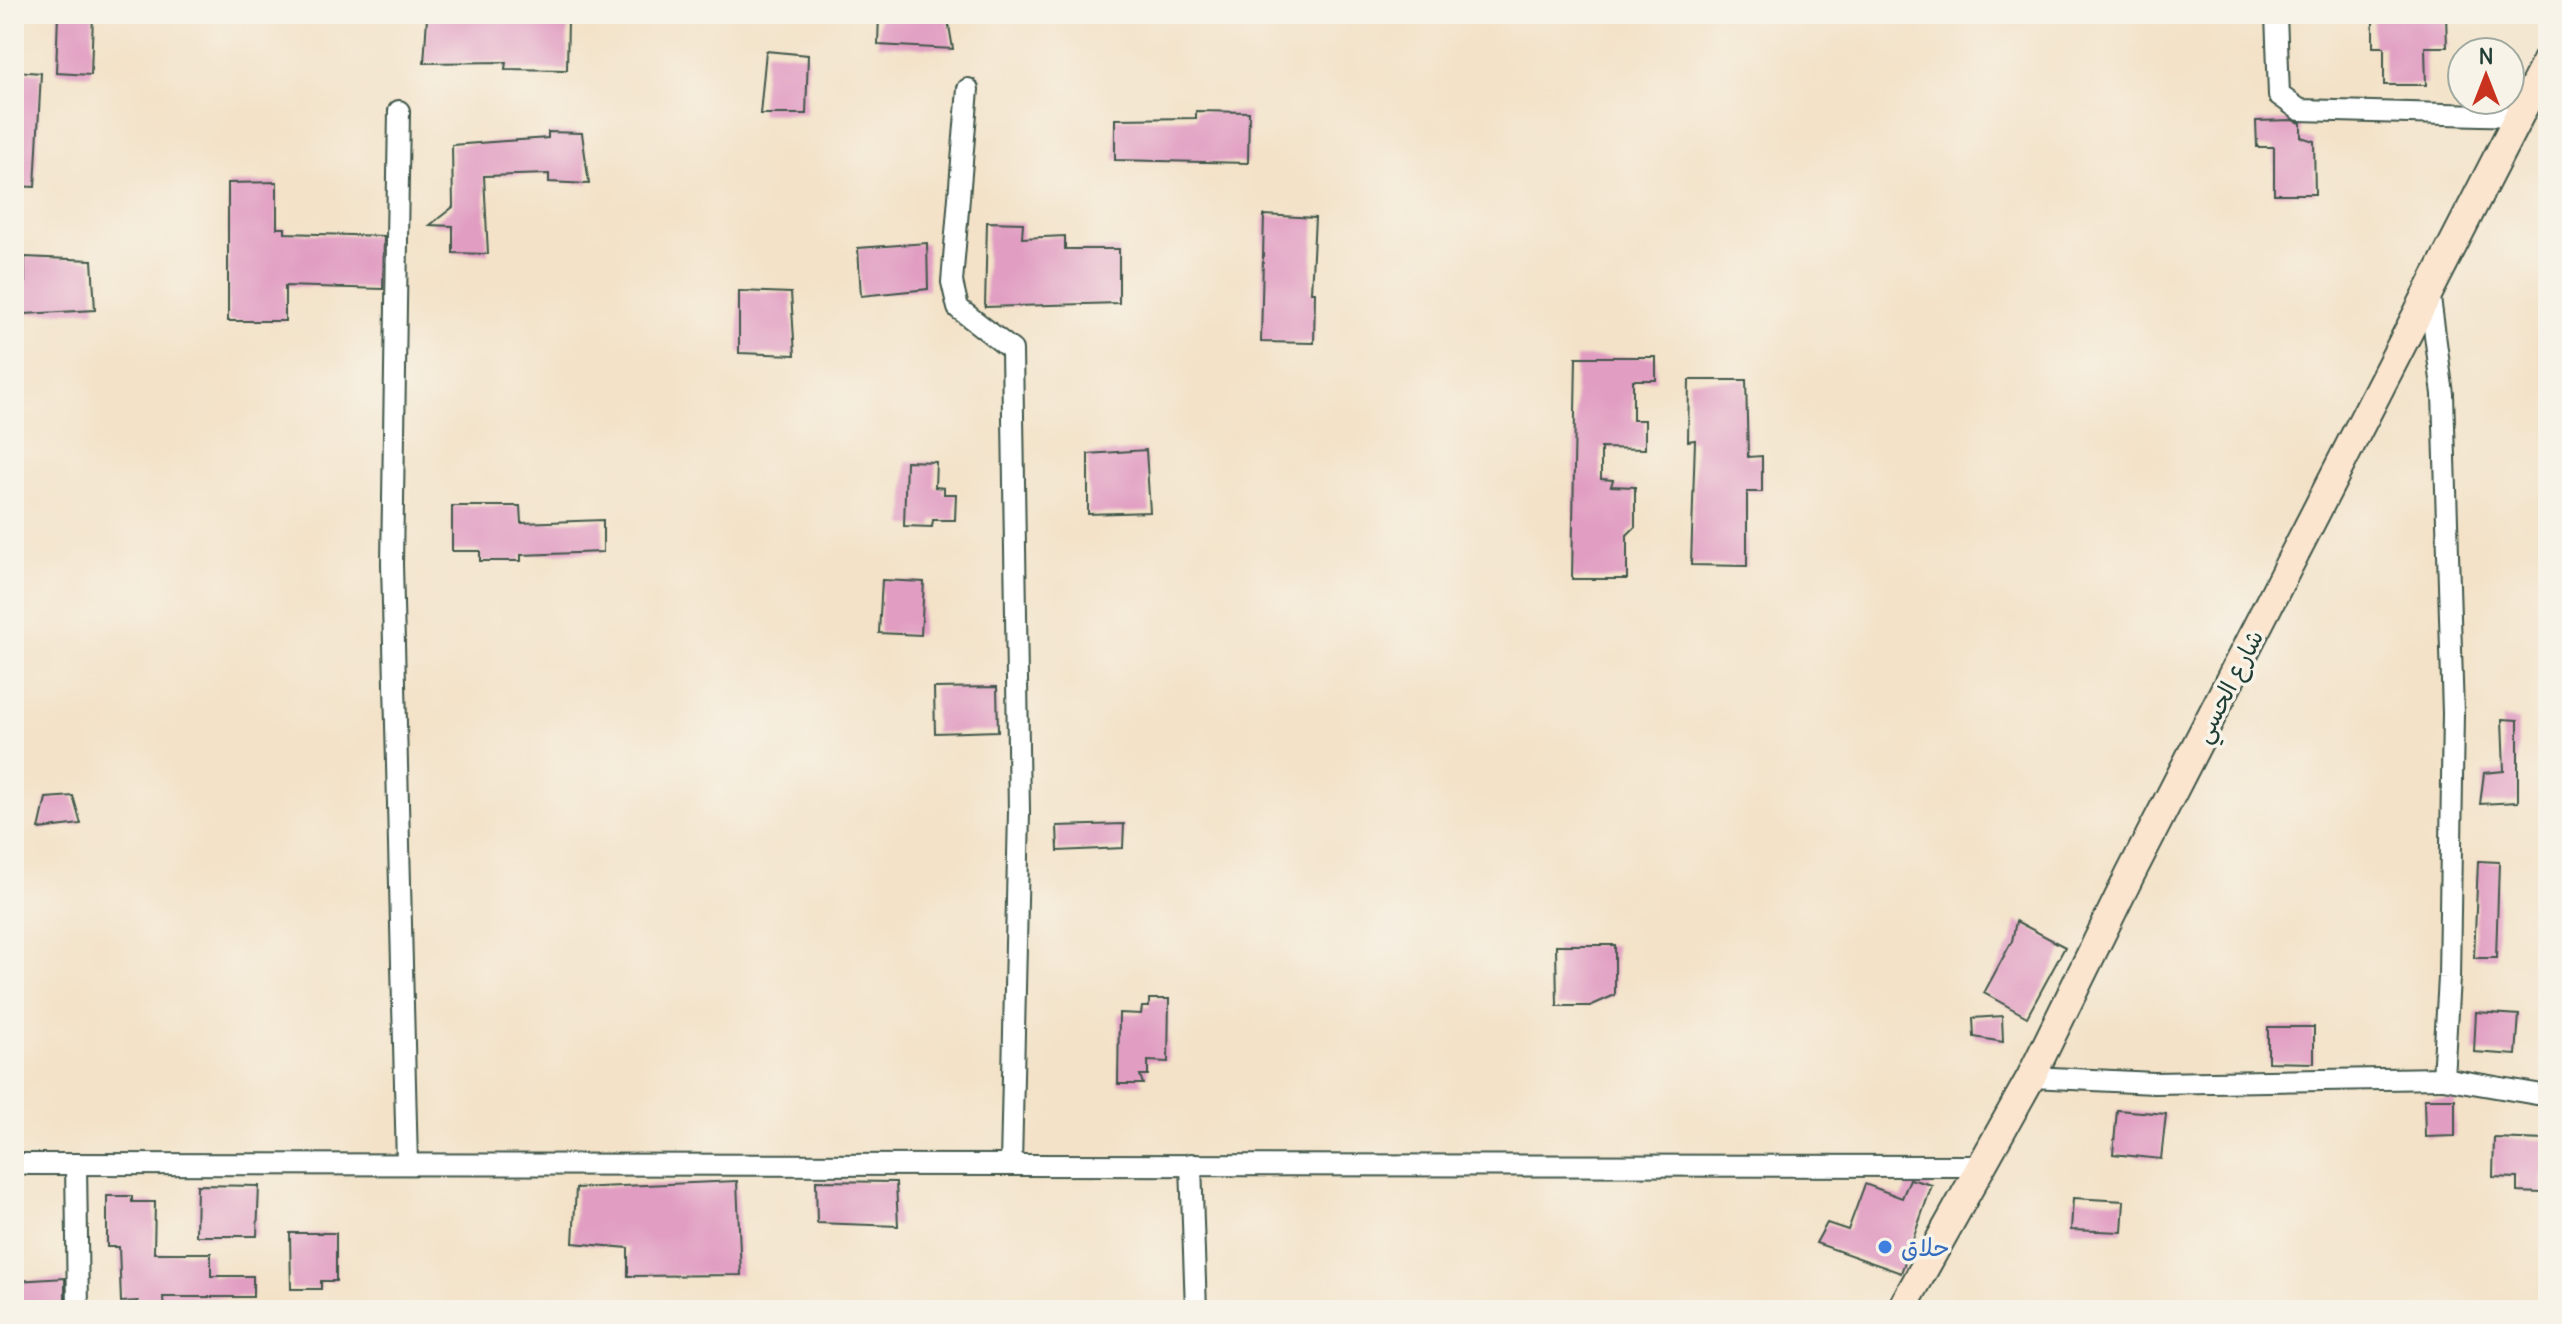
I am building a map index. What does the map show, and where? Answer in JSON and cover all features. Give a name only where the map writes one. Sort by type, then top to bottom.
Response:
[{"type":"street","points":[[2276,14],[2279,95],[2287,104],[2300,110],[2446,114]]},
{"type":"street","name":"شارع الحسي","points":[[2526,105],[2541,85],[2548,59]]},
{"type":"street","points":[[968,89],[952,282],[958,308],[1012,350],[1019,812],[1011,1164]]},
{"type":"street","points":[[399,111],[392,564],[407,1164]]},
{"type":"street","name":"شارع الحسي","points":[[1901,1310],[2031,1077],[2130,875],[2313,524],[2518,116]]},
{"type":"street","points":[[2429,288],[2443,394],[2453,713],[2449,978],[2443,1078]]},
{"type":"street","points":[[2031,1077],[2154,1083],[2443,1078],[2548,1096]]},
{"type":"street","points":[[14,1164],[1980,1166]]},
{"type":"street","points":[[76,1164],[78,1310]]},
{"type":"street","points":[[1191,1164],[1196,1310]]},
{"type":"building","points":[[58,14],[93,14],[91,75],[56,73]]},
{"type":"building","points":[[879,14],[947,14],[953,49],[878,45]]},
{"type":"building","points":[[2373,14],[2446,14],[2446,47],[2425,47],[2426,85],[2384,85],[2384,47],[2373,47]]},
{"type":"building","points":[[427,18],[568,19],[567,70],[505,69],[506,62],[424,63]]},
{"type":"building","points":[[766,51],[808,55],[806,114],[760,114]]},
{"type":"building","points":[[14,71],[41,73],[35,187],[14,186]]},
{"type":"building","points":[[1196,111],[1249,112],[1248,163],[1115,160],[1115,119],[1196,118]]},
{"type":"building","points":[[2292,120],[2301,123],[2301,137],[2314,141],[2315,194],[2274,194],[2274,147],[2257,147],[2256,121]]},
{"type":"building","points":[[548,132],[582,133],[589,184],[549,182],[549,174],[484,176],[488,254],[453,253],[453,226],[430,225],[453,207],[452,145],[548,138]]},
{"type":"building","points":[[277,182],[277,228],[285,228],[285,233],[384,236],[383,289],[285,286],[285,321],[228,321],[228,183]]},
{"type":"building","points":[[1264,215],[1315,218],[1311,292],[1315,292],[1314,343],[1261,342]]},
{"type":"building","points":[[987,222],[1023,223],[1022,238],[1065,236],[1065,249],[1119,249],[1119,303],[985,307]]},
{"type":"building","points":[[927,243],[928,289],[861,296],[858,248]]},
{"type":"building","points":[[25,257],[92,260],[95,310],[25,314]]},
{"type":"building","points":[[739,291],[791,293],[795,355],[739,353]]},
{"type":"building","points":[[1576,357],[1656,357],[1656,380],[1633,380],[1633,420],[1645,420],[1645,449],[1601,448],[1601,479],[1613,480],[1611,486],[1635,487],[1635,527],[1627,535],[1627,579],[1572,579]]},
{"type":"building","points":[[1689,380],[1746,380],[1748,457],[1762,456],[1762,492],[1747,492],[1747,566],[1691,565],[1695,440],[1688,441]]},
{"type":"building","points":[[1146,450],[1150,512],[1088,514],[1088,454]]},
{"type":"building","points":[[906,461],[936,462],[935,487],[944,488],[944,494],[956,494],[955,520],[933,520],[932,527],[904,526]]},
{"type":"building","points":[[452,506],[520,506],[521,523],[603,520],[603,552],[521,555],[521,561],[480,561],[480,551],[452,551]]},
{"type":"building","points":[[882,580],[924,582],[921,635],[879,633]]},
{"type":"building","points":[[997,687],[998,731],[935,733],[934,688]]},
{"type":"building","points":[[2502,719],[2518,720],[2518,802],[2480,804],[2484,773],[2504,771]]},
{"type":"building","points":[[73,796],[81,824],[39,829],[46,798]]},
{"type":"building","points":[[1124,824],[1123,848],[1058,851],[1057,826]]},
{"type":"building","points":[[2478,861],[2499,862],[2496,958],[2474,958]]},
{"type":"building","points":[[2016,921],[2065,947],[2027,1017],[1984,993],[2012,941]]},
{"type":"building","points":[[1556,945],[1615,945],[1615,995],[1590,1006],[1557,1006]]},
{"type":"building","points":[[1149,999],[1169,999],[1168,1062],[1148,1061],[1148,1075],[1140,1075],[1143,1084],[1118,1084],[1119,1013],[1141,1014],[1142,1007],[1149,1007]]},
{"type":"building","points":[[2476,1012],[2519,1015],[2516,1055],[2474,1052]]},
{"type":"building","points":[[2002,1016],[2003,1042],[1974,1037],[1973,1018]]},
{"type":"building","points":[[2268,1027],[2314,1027],[2314,1063],[2268,1062]]},
{"type":"building","points":[[2424,1099],[2455,1099],[2455,1136],[2425,1137]]},
{"type":"building","points":[[2117,1110],[2166,1114],[2161,1159],[2113,1154]]},
{"type":"building","points":[[2494,1138],[2545,1140],[2542,1193],[2517,1192],[2517,1178],[2493,1177]]},
{"type":"building","points":[[1910,1179],[1932,1185],[1901,1273],[1816,1243],[1827,1223],[1848,1230],[1865,1184],[1902,1198]]},
{"type":"building","points":[[737,1181],[741,1275],[628,1276],[628,1248],[573,1243],[576,1188]]},
{"type":"building","points":[[816,1181],[896,1182],[898,1226],[817,1223]]},
{"type":"building","points":[[197,1185],[259,1186],[257,1236],[196,1236]]},
{"type":"building","points":[[107,1196],[132,1196],[132,1202],[155,1202],[154,1253],[211,1253],[211,1276],[253,1276],[253,1297],[163,1297],[164,1310],[138,1310],[138,1301],[121,1302],[119,1247],[107,1247]]},
{"type":"building","points":[[2073,1198],[2124,1201],[2122,1232],[2071,1230]]},
{"type":"building","points":[[290,1233],[336,1233],[336,1281],[321,1281],[321,1289],[291,1289]]},
{"type":"building","points":[[65,1278],[65,1310],[17,1310],[17,1281]]},
{"type":"place","name":"حلاق","points":[[1885,1247]]}]
